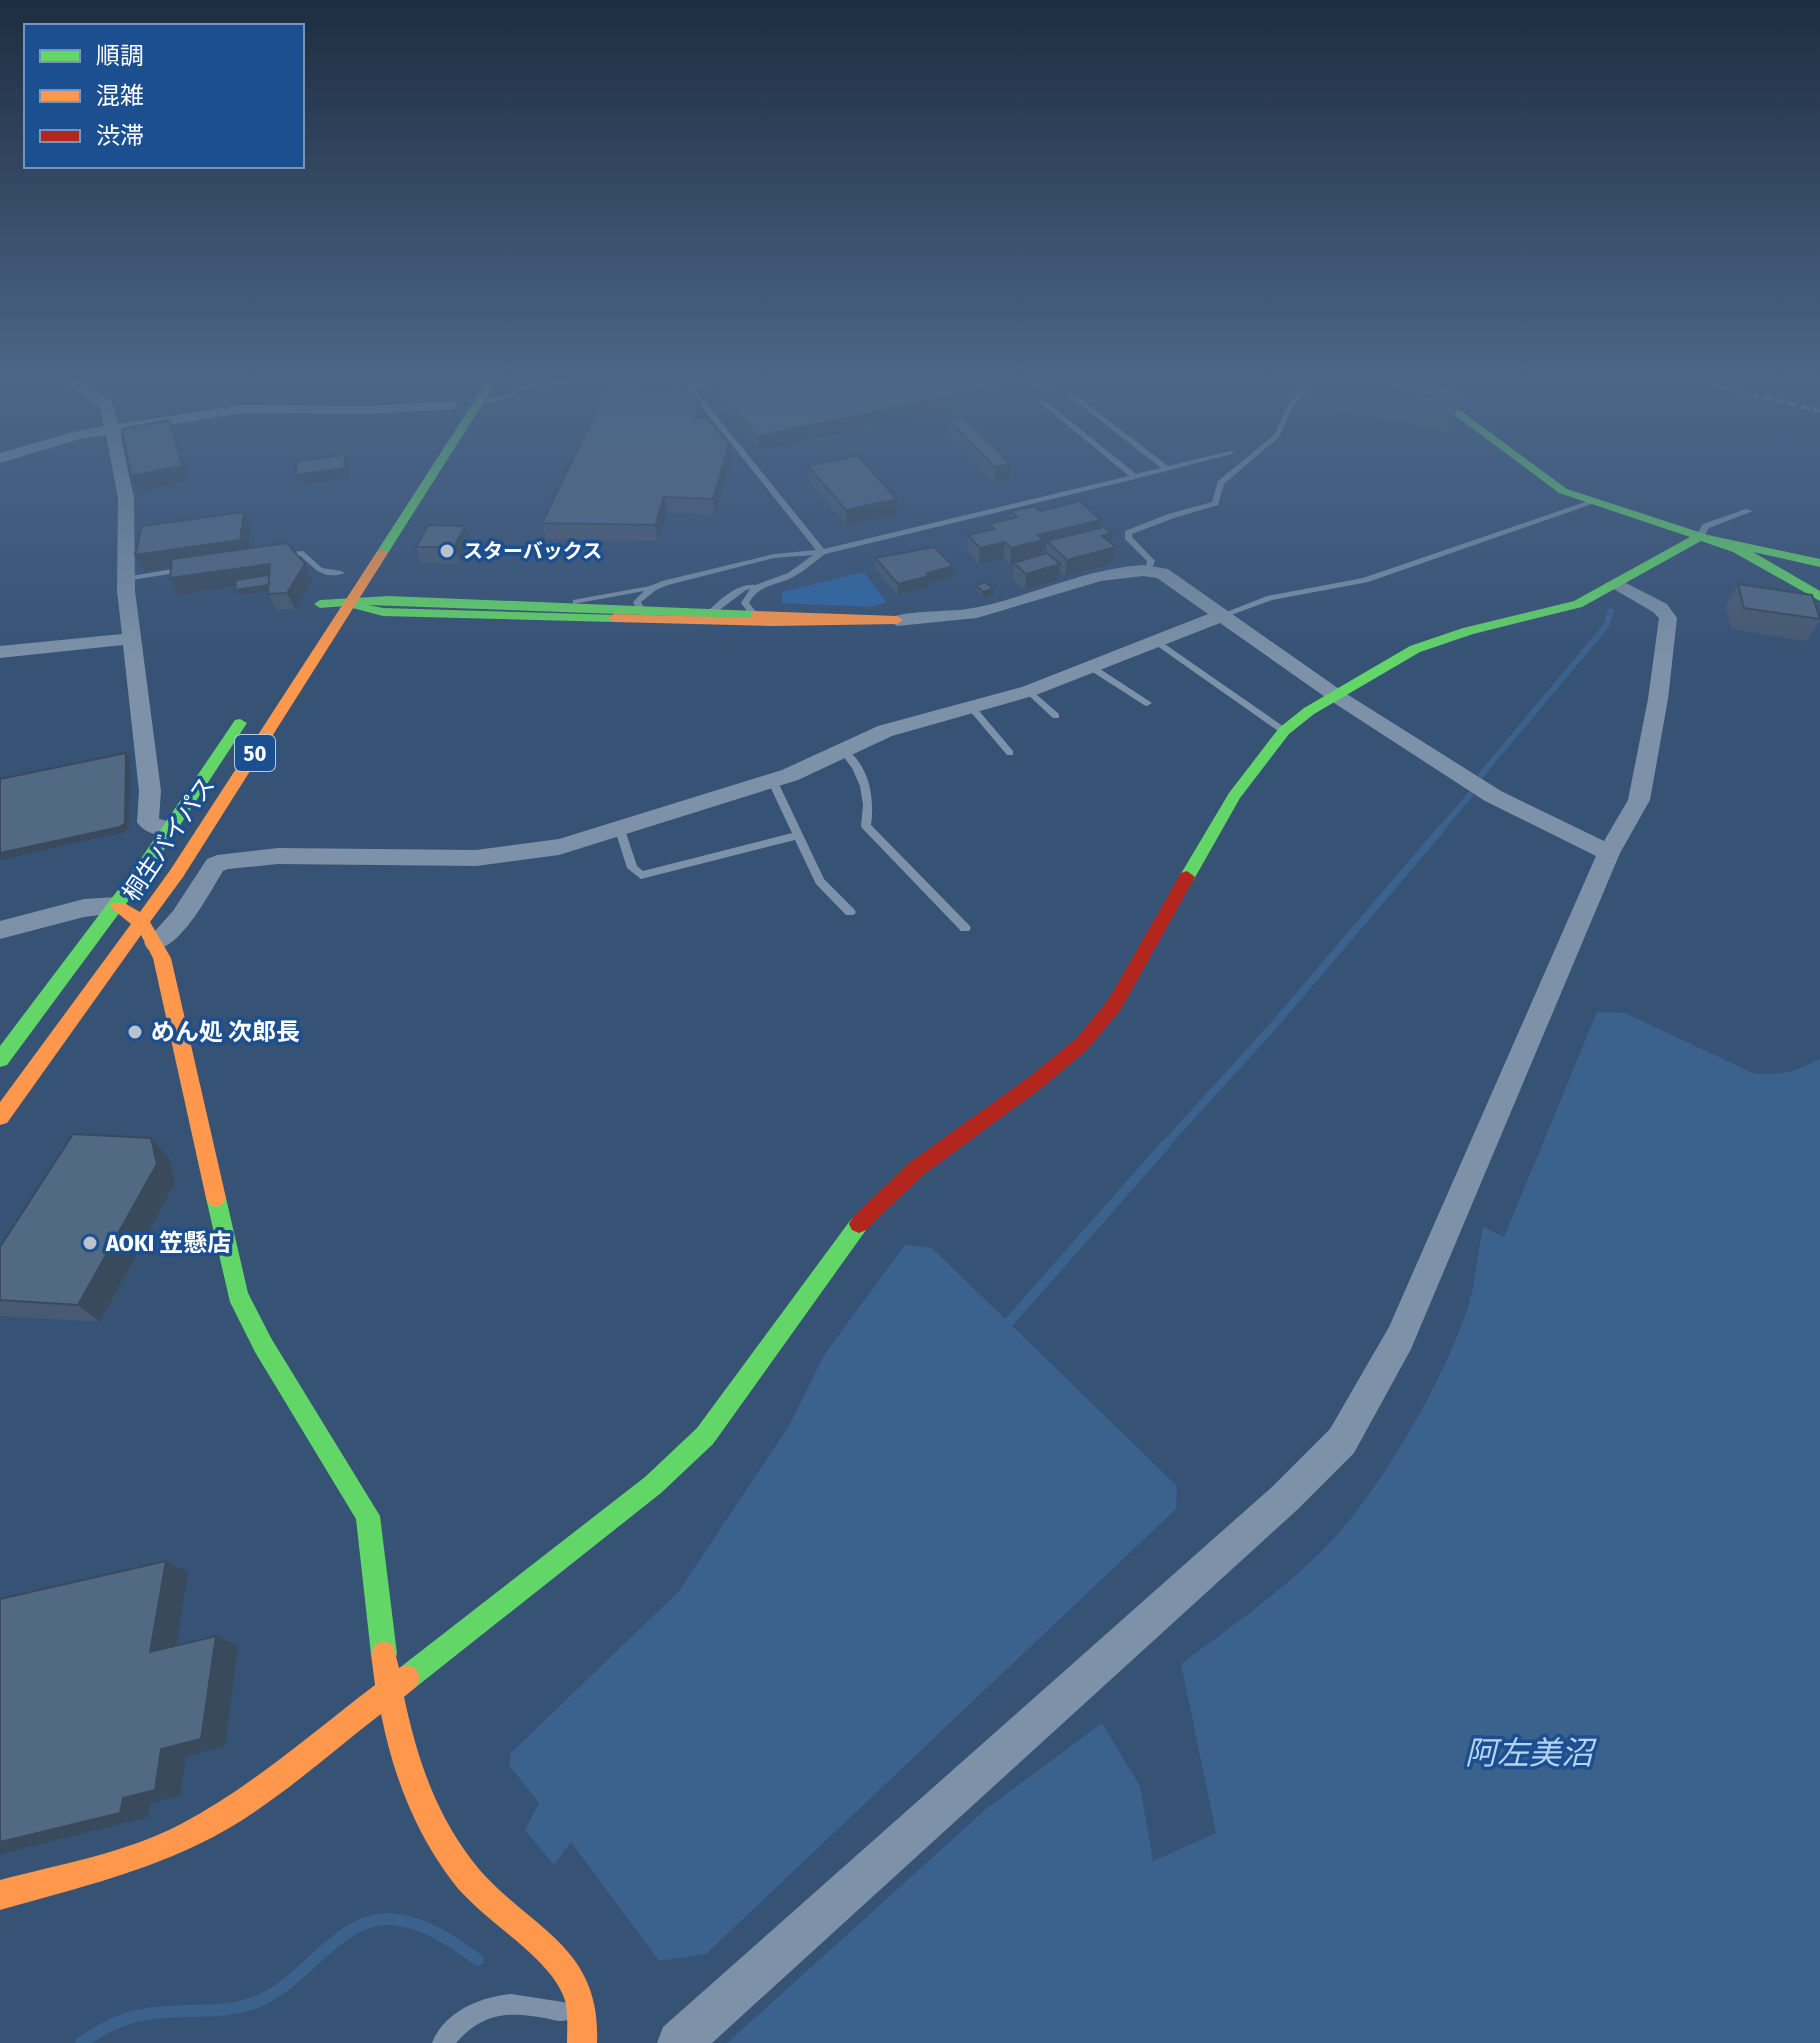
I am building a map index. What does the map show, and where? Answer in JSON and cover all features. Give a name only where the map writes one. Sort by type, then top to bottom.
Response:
[{"type":"main road","name":"桐生バイパス","points":[[0,1117],[144,920],[228,796],[434,473]]},
{"type":"main road","points":[[1538,473],[1555,486],[1591,503],[1762,560],[1820,597]]},
{"type":"main road","points":[[0,1895],[139,1856],[190,1834],[284,1773],[653,1485],[705,1436],[852,1232],[889,1193],[1082,1044],[1115,1004],[1234,796],[1284,731],[1335,695],[1415,649],[1468,631],[1578,604],[1699,537],[1820,563]]},
{"type":"main road","points":[[309,621],[345,566]]},
{"type":"main road","points":[[320,604],[350,605],[389,600],[509,603],[642,614]]},
{"type":"main road","points":[[350,605],[383,612],[642,614],[771,622],[850,619]]},
{"type":"main road","points":[[705,616],[753,613],[897,620]]},
{"type":"main road","name":"桐生バイパス","points":[[0,1060],[116,906],[246,714]]},
{"type":"main road","points":[[116,906],[144,920],[156,943],[238,1295],[263,1345],[368,1516],[388,1691],[409,1768],[432,1826],[472,1883],[567,1971],[578,1992],[583,2017],[582,2043]]},
{"type":"street","points":[[119,473],[128,519],[125,579],[150,791],[148,822],[168,828]]},
{"type":"street","points":[[897,620],[944,619],[990,609],[1127,568],[1148,569],[1172,577],[1335,695],[1493,796],[1609,853]]},
{"type":"street","points":[[679,2043],[1285,1498],[1342,1441],[1400,1338],[1609,853],[1639,800],[1658,699],[1668,618],[1660,608],[1614,584]]},
{"type":"street","points":[[156,943],[182,917],[215,865],[225,861],[278,856],[476,858],[559,847],[772,780],[885,731],[1029,691],[1223,615]]},
{"type":"street","points":[[0,652],[131,639]]},
{"type":"street","points":[[0,930],[96,906],[116,906]]},
{"type":"lane","points":[[759,473],[822,552]]},
{"type":"lane","points":[[1130,473],[1135,477]]},
{"type":"lane","points":[[509,603],[586,601],[656,587],[774,556],[822,552],[1148,473]]},
{"type":"lane","points":[[1148,569],[1151,561],[1128,537],[1128,533],[1215,503],[1221,483],[1233,473]]},
{"type":"lane","points":[[1223,615],[1270,598],[1365,580],[1591,503]]},
{"type":"lane","points":[[1699,537],[1706,526],[1749,511]]},
{"type":"lane","points":[[705,616],[743,588],[789,576],[822,552]]},
{"type":"lane","points":[[275,556],[303,553],[319,570],[345,566]]},
{"type":"lane","points":[[125,579],[198,568]]},
{"type":"lane","points":[[753,613],[745,603],[748,593],[759,584]]},
{"type":"lane","points":[[642,614],[637,602],[656,587]]},
{"type":"lane","points":[[1156,641],[1284,731]]},
{"type":"lane","points":[[1091,667],[1147,703]]},
{"type":"lane","points":[[1029,691],[1056,716]]},
{"type":"lane","points":[[972,708],[1010,753]]},
{"type":"lane","points":[[844,751],[865,783],[870,806],[866,826],[965,928]]},
{"type":"lane","points":[[772,780],[820,881],[850,912]]},
{"type":"lane","points":[[620,830],[632,868],[641,875],[799,835]]},
{"type":"lane","points":[[442,2043],[459,2022],[495,2003],[583,2017]]},
{"type":"shaded area","points":[[864,572],[886,602],[870,607],[782,603],[782,592]]},
{"type":"water","name":"阿左美沼","points":[[1597,1012],[1625,1013],[1753,1073],[1788,1072],[1820,1058],[1820,2043],[727,2043],[986,1809],[1102,1723],[1140,1786],[1153,1861],[1216,1833],[1181,1664],[1311,1562],[1348,1522],[1398,1450],[1443,1368],[1465,1316],[1474,1284],[1483,1227],[1504,1237]]},
{"type":"water","points":[[905,1245],[932,1248],[1177,1486],[1176,1509],[706,1954],[659,1961],[571,1842],[554,1865],[525,1830],[539,1803],[509,1765],[511,1753],[679,1591],[790,1424],[824,1355]]},
{"type":"building","points":[[566,473],[721,473],[713,499],[664,497],[655,525],[542,523]]},
{"type":"building","points":[[814,473],[874,473],[897,499],[846,510]]},
{"type":"building","points":[[1080,501],[1101,520],[1038,535],[1043,540],[1011,548],[1005,542],[980,548],[968,535],[994,529],[989,524],[1017,517],[1011,511],[1034,506],[1040,511]]},
{"type":"building","points":[[244,512],[240,540],[135,555],[142,526]]},
{"type":"building","points":[[428,525],[465,526],[454,547],[416,547]]},
{"type":"building","points":[[1104,527],[1112,533],[1102,536],[1116,547],[1067,560],[1047,541]]},
{"type":"building","points":[[287,543],[305,564],[287,593],[268,594],[270,564],[170,578],[172,559]]},
{"type":"building","points":[[934,547],[953,566],[898,584],[875,558]]},
{"type":"building","points":[[1047,553],[1060,564],[1026,574],[1014,563]]},
{"type":"building","points":[[269,575],[269,585],[235,590],[236,580]]},
{"type":"building","points":[[986,582],[993,589],[983,592],[976,585]]},
{"type":"building","points":[[1738,584],[1812,595],[1820,619],[1744,608]]},
{"type":"building","points":[[126,753],[125,823],[120,827],[0,853],[0,779]]},
{"type":"building","name":"AOKI 笠懸店","points":[[73,1134],[151,1138],[157,1164],[78,1305],[0,1300],[0,1247]]},
{"type":"building","points":[[166,1561],[150,1652],[216,1636],[201,1739],[161,1749],[155,1790],[123,1798],[120,1813],[0,1842],[0,1599]]},
{"type":"waterway","points":[[1481,775],[1606,626],[1611,611]]},
{"type":"waterway","points":[[1440,830],[1470,795]]},
{"type":"waterway","points":[[1164,1146],[1274,1025],[1442,828]]},
{"type":"waterway","points":[[1003,1329],[1166,1144]]},
{"type":"waterway","points":[[81,2043],[110,2026],[134,2017],[249,2005],[278,1990],[337,1940],[367,1922],[384,1919],[422,1926],[478,1960]]},
{"type":"traffic: fast","points":[[382,553],[433,473]]},
{"type":"traffic: fast","points":[[1539,473],[1563,491],[1737,549],[1775,568],[1820,597]]},
{"type":"traffic: fast","points":[[1187,877],[1234,796],[1284,731],[1309,711],[1415,649],[1468,631],[1578,604],[1699,537],[1820,563]]},
{"type":"traffic: fast","points":[[320,604],[389,600],[756,615]]},
{"type":"traffic: fast","points":[[350,605],[383,612],[614,618]]},
{"type":"traffic: fast","points":[[0,1060],[142,870],[240,723]]},
{"type":"traffic: fast","points":[[216,1198],[238,1295],[263,1345],[368,1516],[384,1654]]},
{"type":"traffic: fast","points":[[407,1678],[653,1485],[705,1436],[859,1224]]},
{"type":"traffic: slow","points":[[0,1117],[177,873],[382,553]]},
{"type":"traffic: slow","points":[[614,618],[771,622],[850,619],[756,615]]},
{"type":"traffic: slow","points":[[850,619],[897,620]]},
{"type":"traffic: slow","points":[[118,907],[134,916],[145,928],[162,958],[216,1198]]},
{"type":"traffic: slow","points":[[384,1654],[402,1745],[426,1813],[469,1879],[548,1951],[572,1980],[581,2006],[582,2043]]},
{"type":"traffic: slow","points":[[0,1895],[139,1856],[190,1834],[244,1801],[407,1678]]},
{"type":"traffic: jam","points":[[859,1224],[916,1169],[1036,1082],[1082,1044],[1115,1004],[1187,877]]},
{"type":"place","name":"スターバックス","points":[[447,551]]},
{"type":"place","name":"めん処 次郎長","points":[[135,1032]]},
{"type":"place","name":"AOKI 笠懸店","points":[[90,1243]]}]
